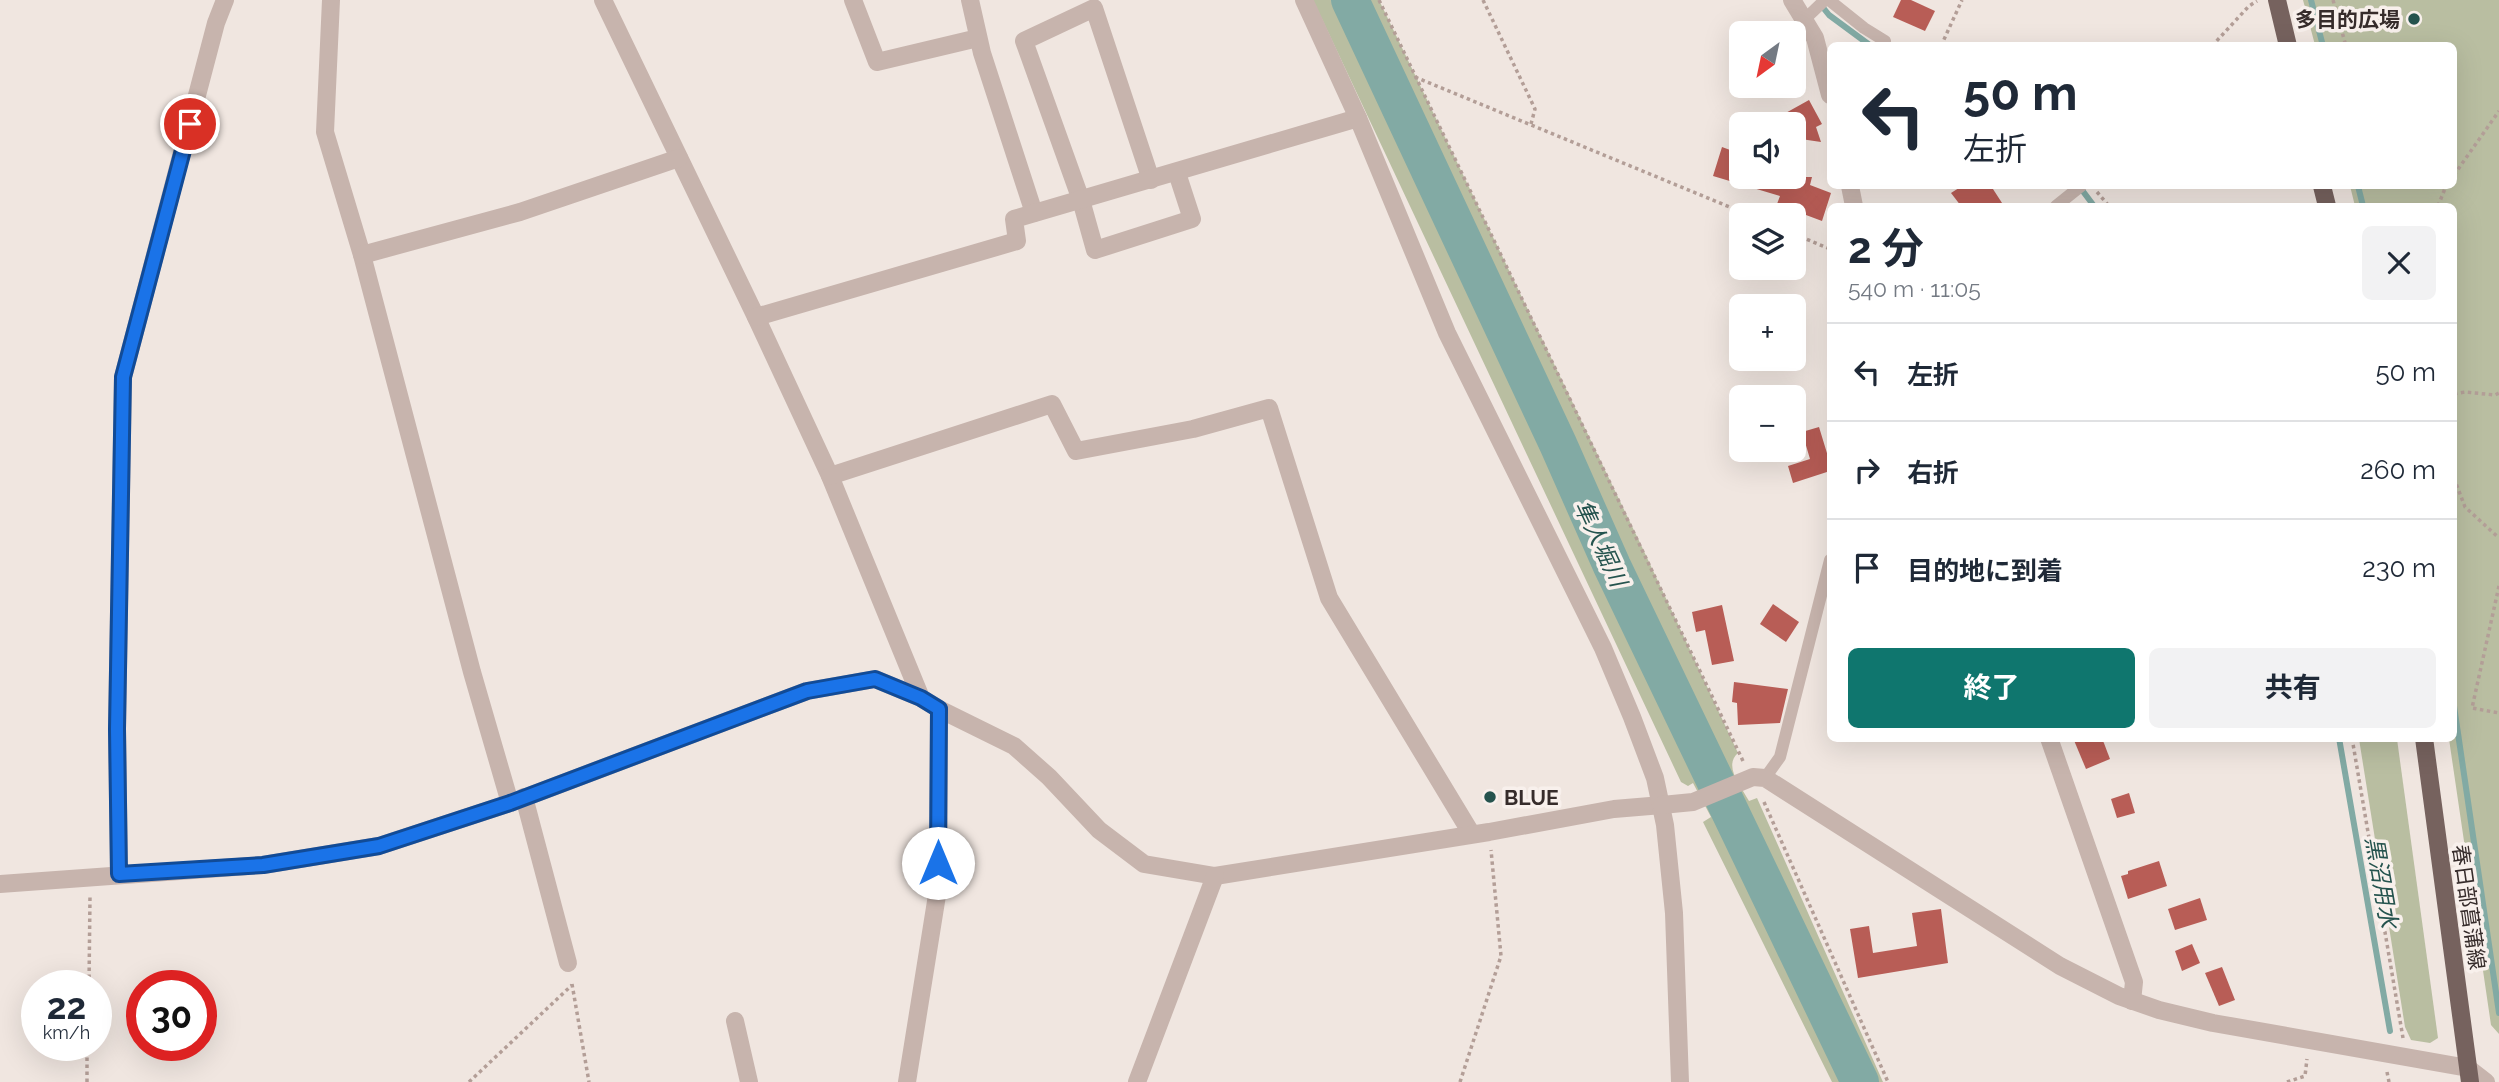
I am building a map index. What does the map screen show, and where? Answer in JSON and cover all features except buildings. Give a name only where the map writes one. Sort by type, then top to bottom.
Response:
[{"type":"main road","points":[[2277,0],[2287,42]]},
{"type":"main road","name":"春日部菖蒲線","points":[[2425,742],[2469,1075]]},
{"type":"street","points":[[119,874],[117,729],[123,377],[216,23],[225,0]]},
{"type":"street","points":[[331,0],[325,132],[362,255],[472,672],[517,800],[568,963]]},
{"type":"street","points":[[603,0],[830,475],[921,698]]},
{"type":"street","points":[[853,0],[877,62],[978,38]]},
{"type":"street","points":[[970,0],[978,38],[1034,213]]},
{"type":"street","points":[[1304,0],[1359,118],[1447,333],[1603,648],[1632,717],[1662,805],[1674,913],[1680,1082]]},
{"type":"street","points":[[1791,0],[1820,6],[1815,38],[1827,84]]},
{"type":"street","points":[[1151,180],[1094,8],[1024,41],[1081,200],[1095,250],[1192,219],[1177,173]]},
{"type":"street","points":[[756,317],[1017,241],[1014,219],[1359,118]]},
{"type":"street","points":[[362,255],[520,212],[679,158]]},
{"type":"street","points":[[830,475],[1052,404],[1076,451],[1193,429],[1269,408],[1329,598],[1480,833]]},
{"type":"street","points":[[0,884],[263,865],[379,846],[517,800],[807,691],[875,679],[921,698],[1014,746],[1049,777],[1099,830],[1144,864],[1215,876],[1614,809],[1693,802],[1754,778],[2098,987],[2159,1010],[2469,1075],[2486,1082]]},
{"type":"street","points":[[907,1082],[938,889],[939,709]]},
{"type":"street","points":[[2050,742],[2134,982],[2132,1001]]},
{"type":"street","points":[[1137,1082],[1215,876]]},
{"type":"street","points":[[735,1021],[749,1082]]},
{"type":"lane","points":[[1820,6],[1853,20],[1885,41]]},
{"type":"lane","points":[[2060,203],[2077,189]]},
{"type":"lane","points":[[1754,778],[1780,757],[1827,572]]},
{"type":"path","points":[[1379,0],[1738,753],[1754,778],[1888,1082]]},
{"type":"path","points":[[1483,0],[1535,109],[1531,124]]},
{"type":"path","points":[[1943,42],[1962,0]]},
{"type":"path","points":[[2333,0],[2345,42]]},
{"type":"path","points":[[2216,42],[2249,6],[2259,1]]},
{"type":"path","points":[[1415,77],[1729,207]]},
{"type":"path","points":[[2457,171],[2499,111]]},
{"type":"path","points":[[2094,189],[2106,203]]},
{"type":"path","points":[[1806,239],[1827,248]]},
{"type":"path","points":[[2457,393],[2465,391],[2495,395],[2499,393]]},
{"type":"path","points":[[2457,486],[2465,507],[2499,538]]},
{"type":"path","points":[[2499,586],[2472,708],[2499,713]]},
{"type":"path","points":[[2352,742],[2404,1041]]},
{"type":"path","points":[[1460,1082],[1501,956],[1480,833]]},
{"type":"path","points":[[89,970],[91,876]]},
{"type":"path","points":[[568,963],[589,1082]]},
{"type":"path","points":[[469,1082],[572,985]]},
{"type":"path","points":[[2287,1082],[2305,1076],[2309,1040]]},
{"type":"path","points":[[87,1082],[88,1061]]},
{"type":"green space","points":[[1313,0],[1337,0],[1397,139],[1845,1082],[1832,1082],[1703,822],[1711,817],[1693,783],[1688,786],[1681,782]]},
{"type":"green space","points":[[1361,0],[1379,0],[1738,753],[1732,764],[1735,776],[1749,801],[1757,798],[1883,1082],[1871,1082],[1721,769],[1612,527]]},
{"type":"green space","points":[[2303,0],[2499,0],[2499,1034],[2491,1025],[2449,742],[2457,742],[2457,203],[2354,203],[2351,189],[2457,189],[2457,42],[2314,42]]},
{"type":"green space","points":[[2359,742],[2397,742],[2438,1038],[2430,1043],[2411,1040],[2405,1027]]},
{"type":"waterway","name":"隼人堀川","points":[[1350,0],[1558,444],[1612,566],[1860,1082]]},
{"type":"waterway","points":[[2311,0],[2322,42]]},
{"type":"waterway","name":"黒沼用水","points":[[1821,5],[1829,15],[1866,42]]},
{"type":"waterway","name":"黒沼用水","points":[[2081,189],[2092,203]]},
{"type":"waterway","points":[[2359,189],[2362,203]]},
{"type":"waterway","points":[[2457,726],[2499,1013]]},
{"type":"waterway","name":"黒沼用水","points":[[2340,742],[2390,1031]]},
{"type":"place","name":"多目的広場","points":[[2414,19]]},
{"type":"place","name":"BLUE","points":[[1490,797]]},
{"type":"route","points":[[190,124],[123,377],[117,729],[119,874],[263,865],[379,846],[510,803],[807,691],[875,679],[921,698],[939,709],[938,863]]}]
